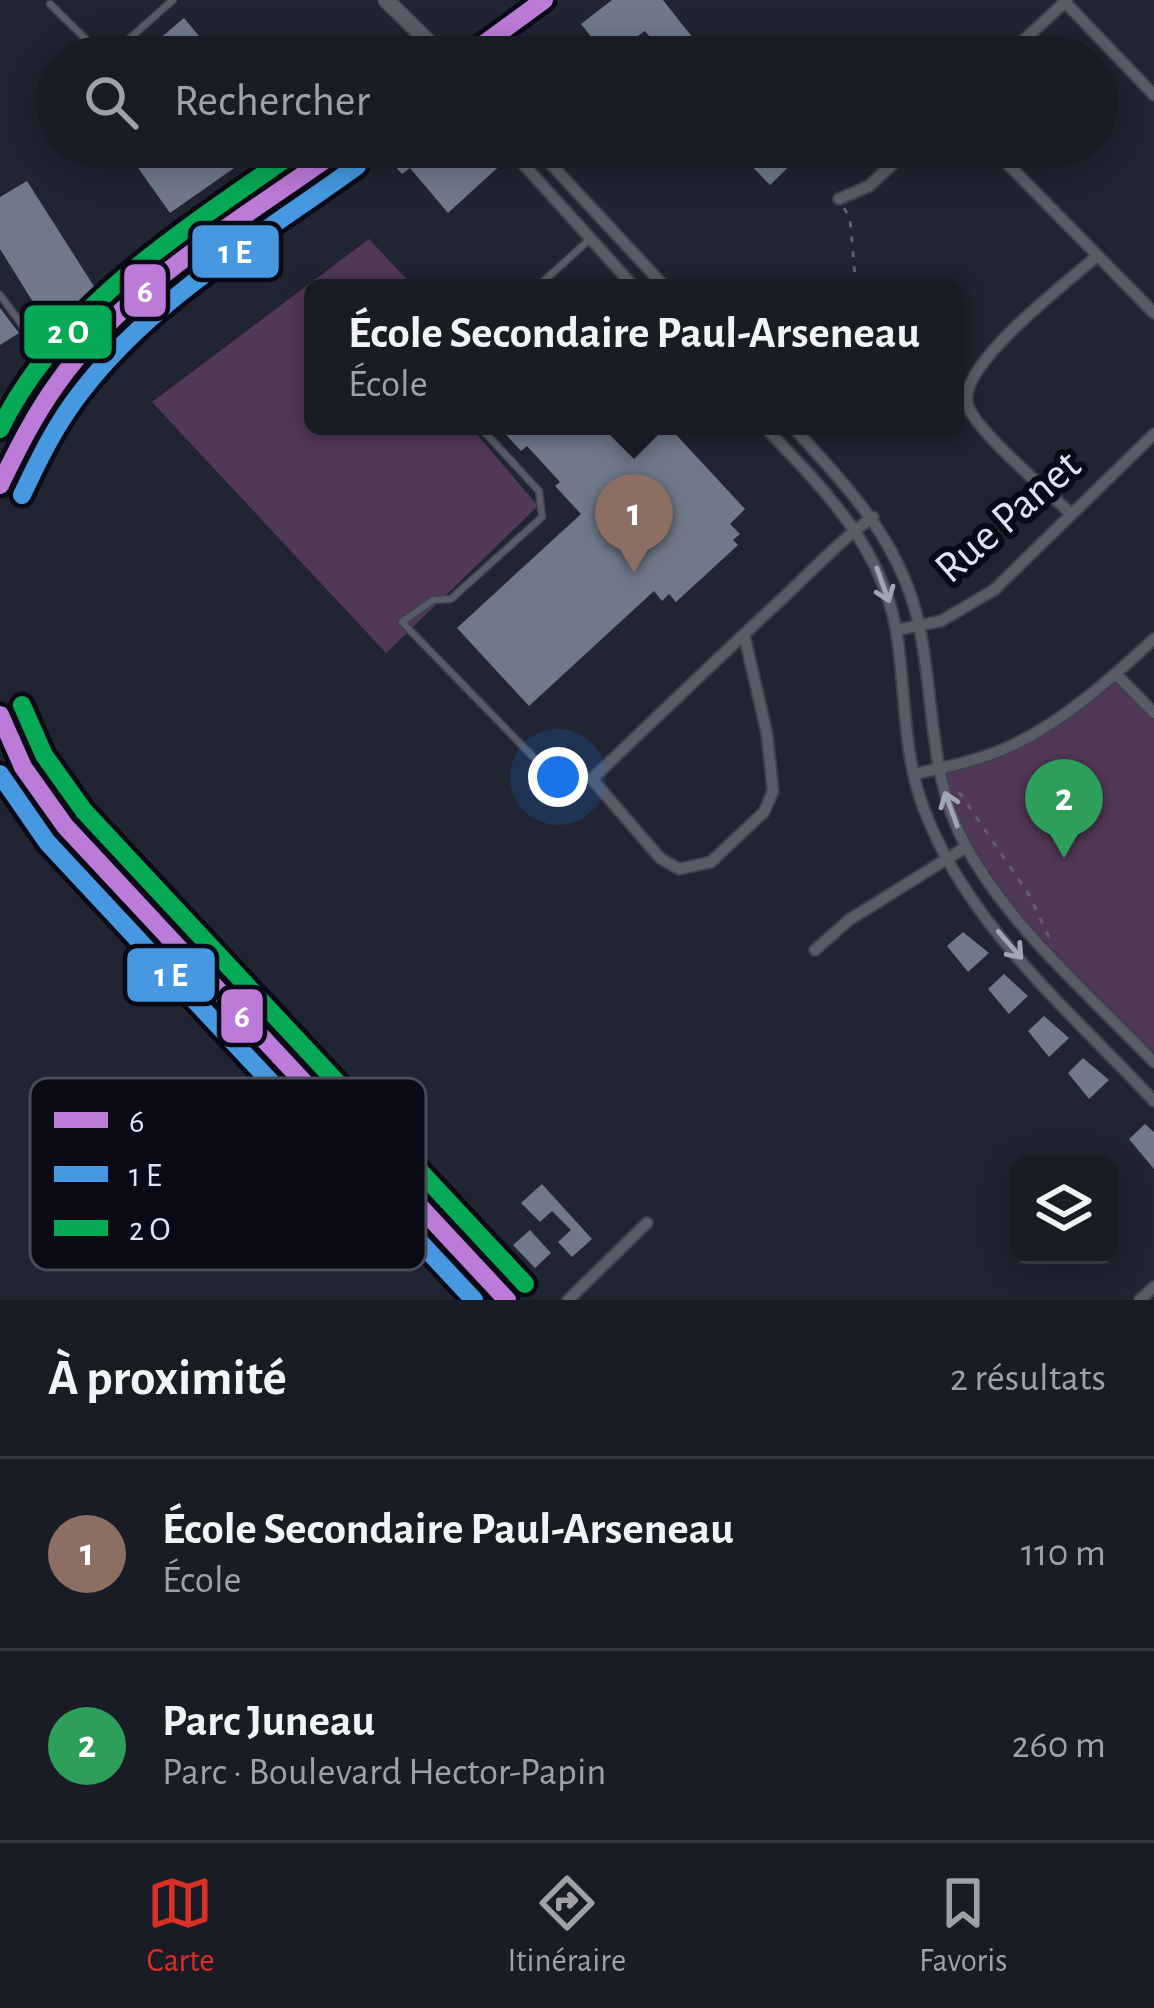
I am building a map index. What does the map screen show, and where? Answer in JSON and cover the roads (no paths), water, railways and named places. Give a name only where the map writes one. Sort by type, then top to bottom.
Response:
[{"type":"main road","points":[[386,0],[422,35]]},
{"type":"main road","points":[[495,36],[544,0]]},
{"type":"main road","points":[[0,485],[36,413],[95,334],[315,168]]},
{"type":"main road","points":[[0,715],[23,767],[65,826],[300,1078]]},
{"type":"main road","points":[[426,1213],[507,1300]]},
{"type":"street","points":[[1028,36],[1065,1],[1098,36]]},
{"type":"street","points":[[1118,57],[1154,95]]},
{"type":"street","points":[[526,168],[626,279]]},
{"type":"street","points":[[555,168],[658,279]]},
{"type":"street","points":[[839,199],[869,186],[888,168]]},
{"type":"street","points":[[1011,168],[1154,313]]},
{"type":"street","points":[[589,240],[607,223]]},
{"type":"street","points":[[1070,514],[976,419],[966,396],[985,358],[1096,256]]},
{"type":"street","name":"Rue Panet","points":[[896,630],[966,609],[994,590],[1154,434]]},
{"type":"street","points":[[772,435],[855,530],[879,572],[896,630],[914,774],[946,858],[1017,953],[1154,1101]]},
{"type":"street","points":[[800,435],[873,517],[901,569],[919,626],[938,769],[966,847],[1017,918],[1154,1062]]},
{"type":"street","points":[[744,634],[773,767],[770,804],[711,862],[679,869],[660,858],[592,779],[744,634],[855,530],[873,517]]},
{"type":"street","points":[[914,774],[1013,745],[1116,674],[1154,638]]},
{"type":"street","points":[[1116,674],[1154,713]]},
{"type":"street","points":[[815,950],[849,920],[966,847]]},
{"type":"street","points":[[568,1300],[647,1223]]},
{"type":"street","points":[[1139,1300],[1153,1290]]},
{"type":"lane","points":[[132,36],[173,0]]},
{"type":"lane","points":[[50,4],[79,36]]},
{"type":"lane","points":[[546,279],[589,240]]},
{"type":"lane","points":[[0,295],[61,377]]},
{"type":"lane","points":[[487,435],[539,491],[542,517],[452,599],[433,600],[402,622],[544,768],[561,763],[592,779]]},
{"type":"place","name":"École Secondaire Paul-Arseneau","points":[[634,573]]},
{"type":"place","name":"Parc Juneau","points":[[1064,858]]}]
